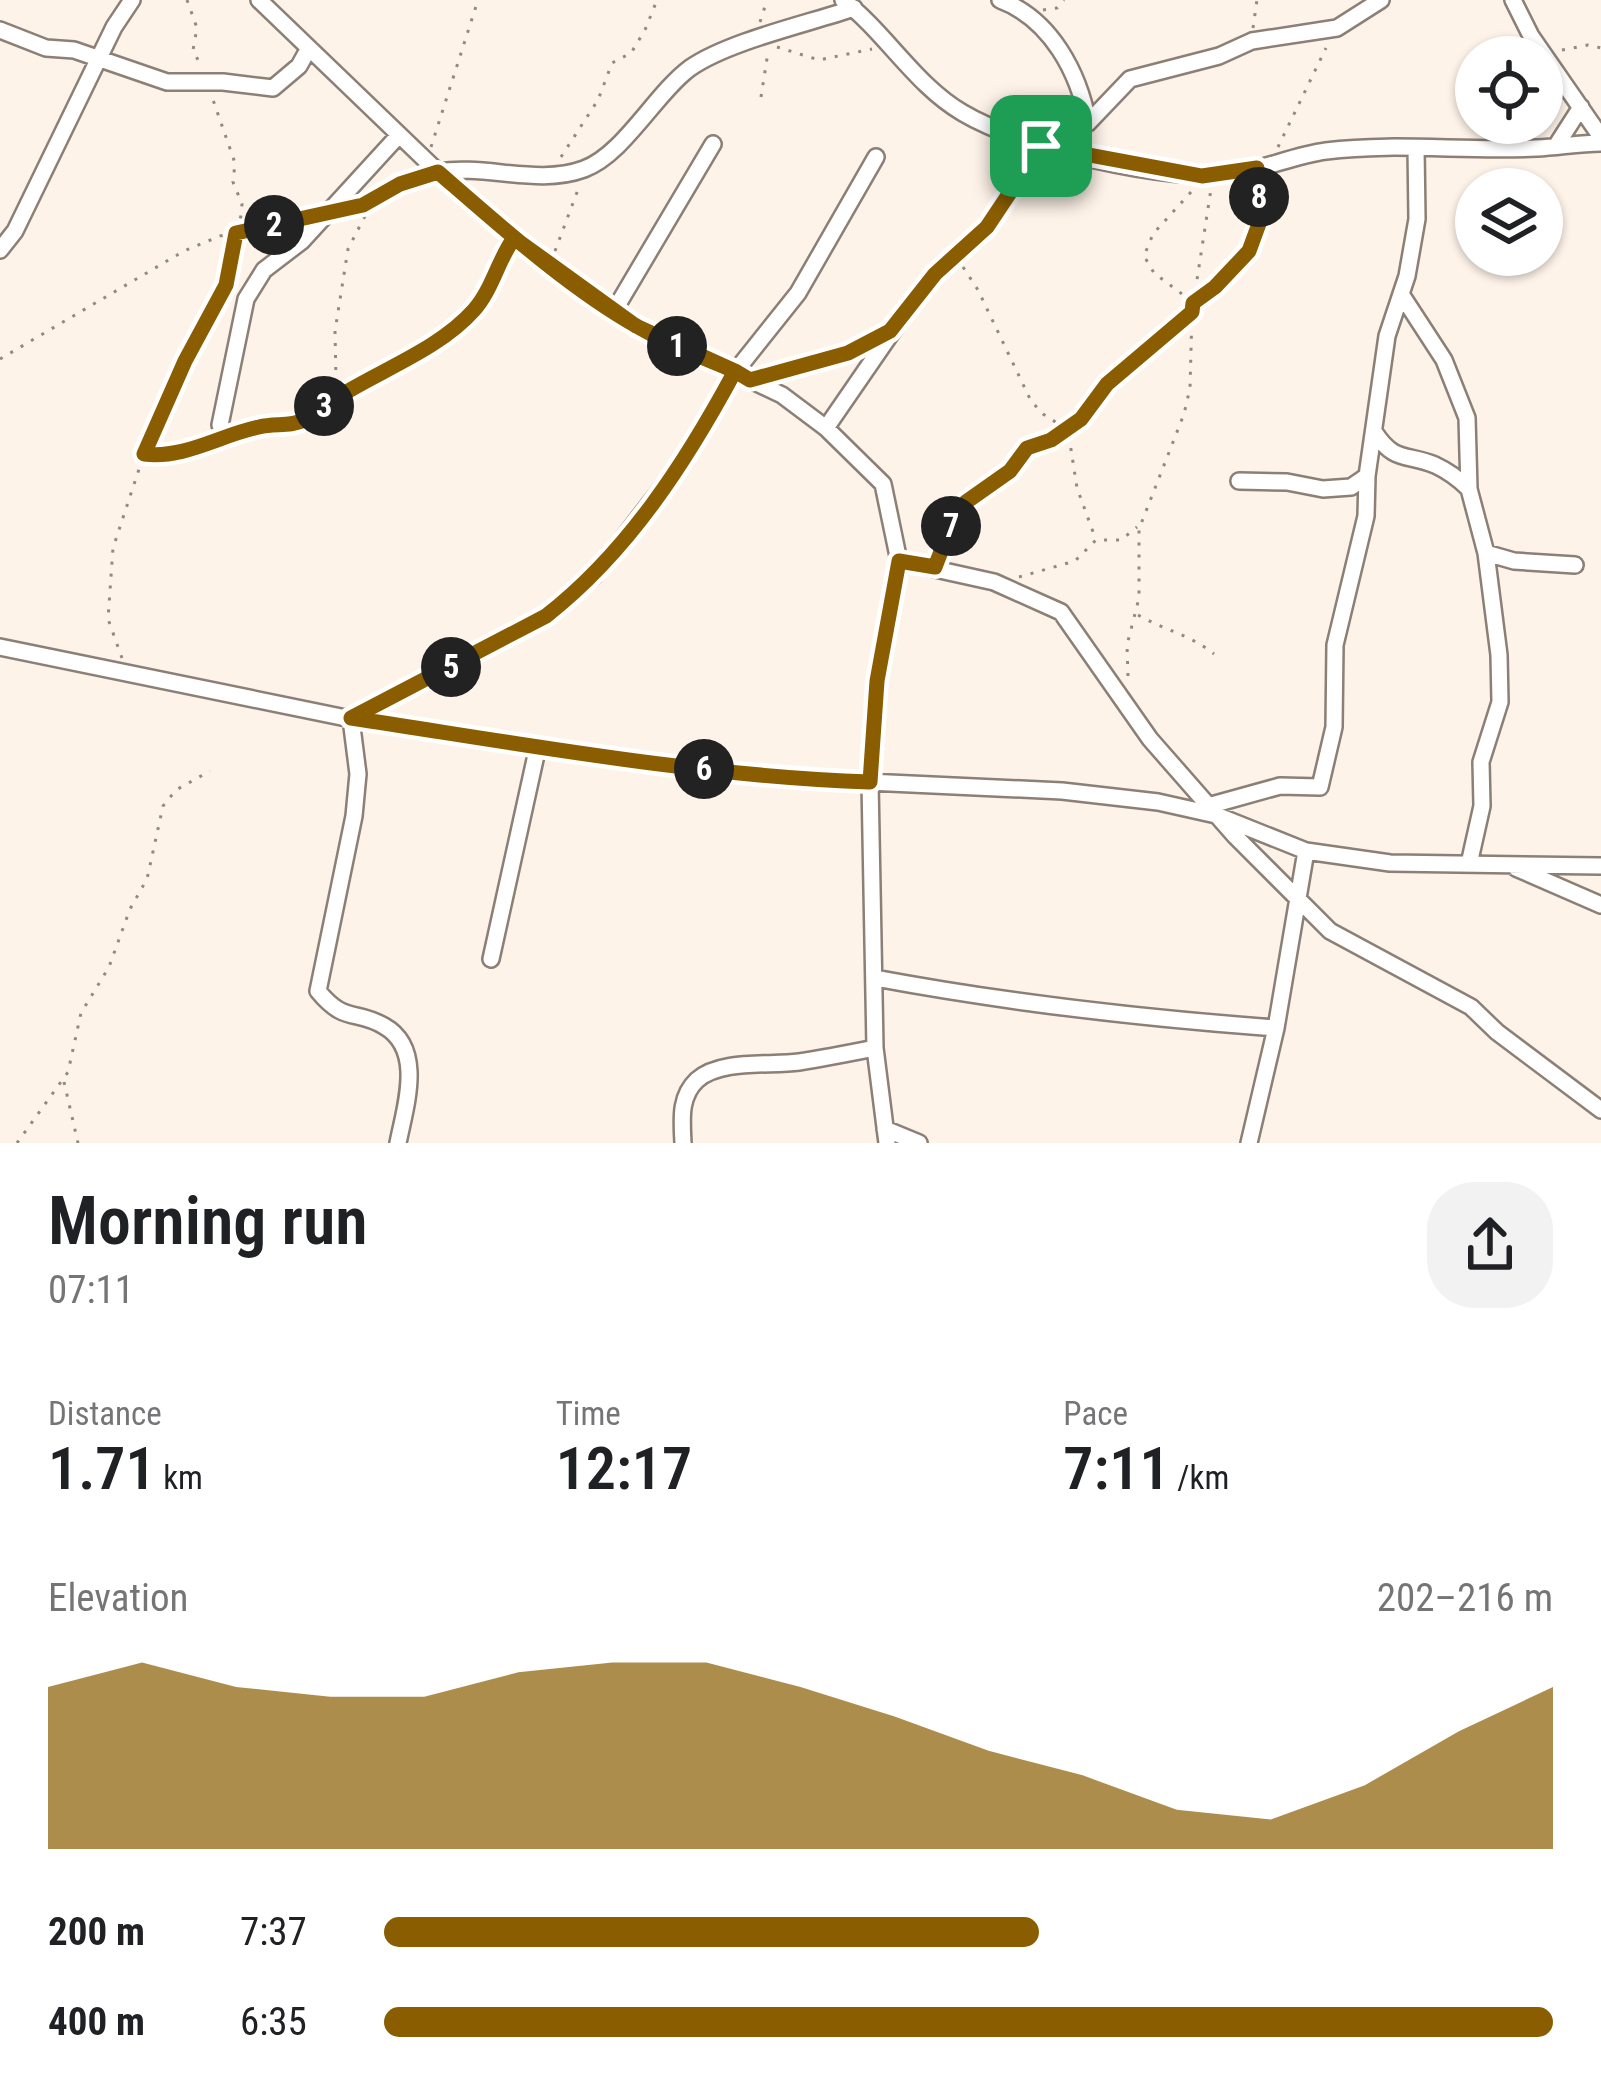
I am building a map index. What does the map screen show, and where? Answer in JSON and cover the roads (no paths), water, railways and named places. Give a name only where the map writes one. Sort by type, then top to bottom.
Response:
[{"type":"street","points":[[0,250],[132,0]]},
{"type":"street","points":[[259,0],[514,238],[657,337],[782,395],[826,428],[883,484],[899,561],[877,681],[870,782],[875,1048],[886,1136],[919,1143]]},
{"type":"street","points":[[1000,0],[1024,9],[1060,49],[1082,89],[1088,123]]},
{"type":"street","points":[[826,428],[890,331],[935,274],[987,227],[1041,146],[1088,123],[1130,80],[1219,56],[1252,41],[1337,28],[1381,0]]},
{"type":"street","points":[[433,167],[551,174],[589,168],[692,67],[849,4],[935,93],[962,113],[1041,146],[1208,176],[1324,152],[1556,146],[1601,140],[1513,0]]},
{"type":"street","points":[[0,30],[167,82],[273,88],[299,66],[309,48]]},
{"type":"street","points":[[1556,146],[1581,107]]},
{"type":"street","points":[[220,425],[246,298],[264,270],[302,241],[399,135]]},
{"type":"street","points":[[614,311],[713,144]]},
{"type":"street","points":[[1212,810],[1280,786],[1320,787],[1334,727],[1335,645],[1366,516],[1367,476],[1387,336],[1417,219],[1416,148]]},
{"type":"street","points":[[351,718],[546,616],[572,596],[637,524],[742,376],[798,292],[876,157]]},
{"type":"street","points":[[1401,294],[1444,360],[1467,418],[1469,489],[1486,554],[1499,655],[1500,702],[1481,763],[1482,806],[1469,864]]},
{"type":"street","points":[[742,376],[848,353],[890,331]]},
{"type":"street","points":[[1375,433],[1387,450],[1409,461],[1431,463],[1469,489]]},
{"type":"street","points":[[1239,481],[1323,489],[1351,487],[1367,476]]},
{"type":"street","points":[[1486,554],[1514,562],[1575,565]]},
{"type":"street","points":[[899,561],[994,582],[1060,612],[1150,739],[1298,900],[1341,938],[1471,1007],[1497,1033],[1601,1110]]},
{"type":"street","points":[[0,646],[351,718],[538,746],[804,779],[1062,790],[1159,802],[1212,810],[1306,851],[1390,863],[1601,866]]},
{"type":"street","points":[[351,718],[358,774],[354,815],[318,991],[335,1012],[385,1026],[402,1044],[411,1075],[398,1143]]},
{"type":"street","points":[[491,959],[538,746]]},
{"type":"street","points":[[1249,1143],[1276,1028],[1306,851]]},
{"type":"street","points":[[1508,865],[1601,905]]},
{"type":"street","points":[[875,978],[1010,1003],[1276,1028]]},
{"type":"street","points":[[683,1143],[686,1093],[700,1077],[718,1069],[875,1048]]}]
